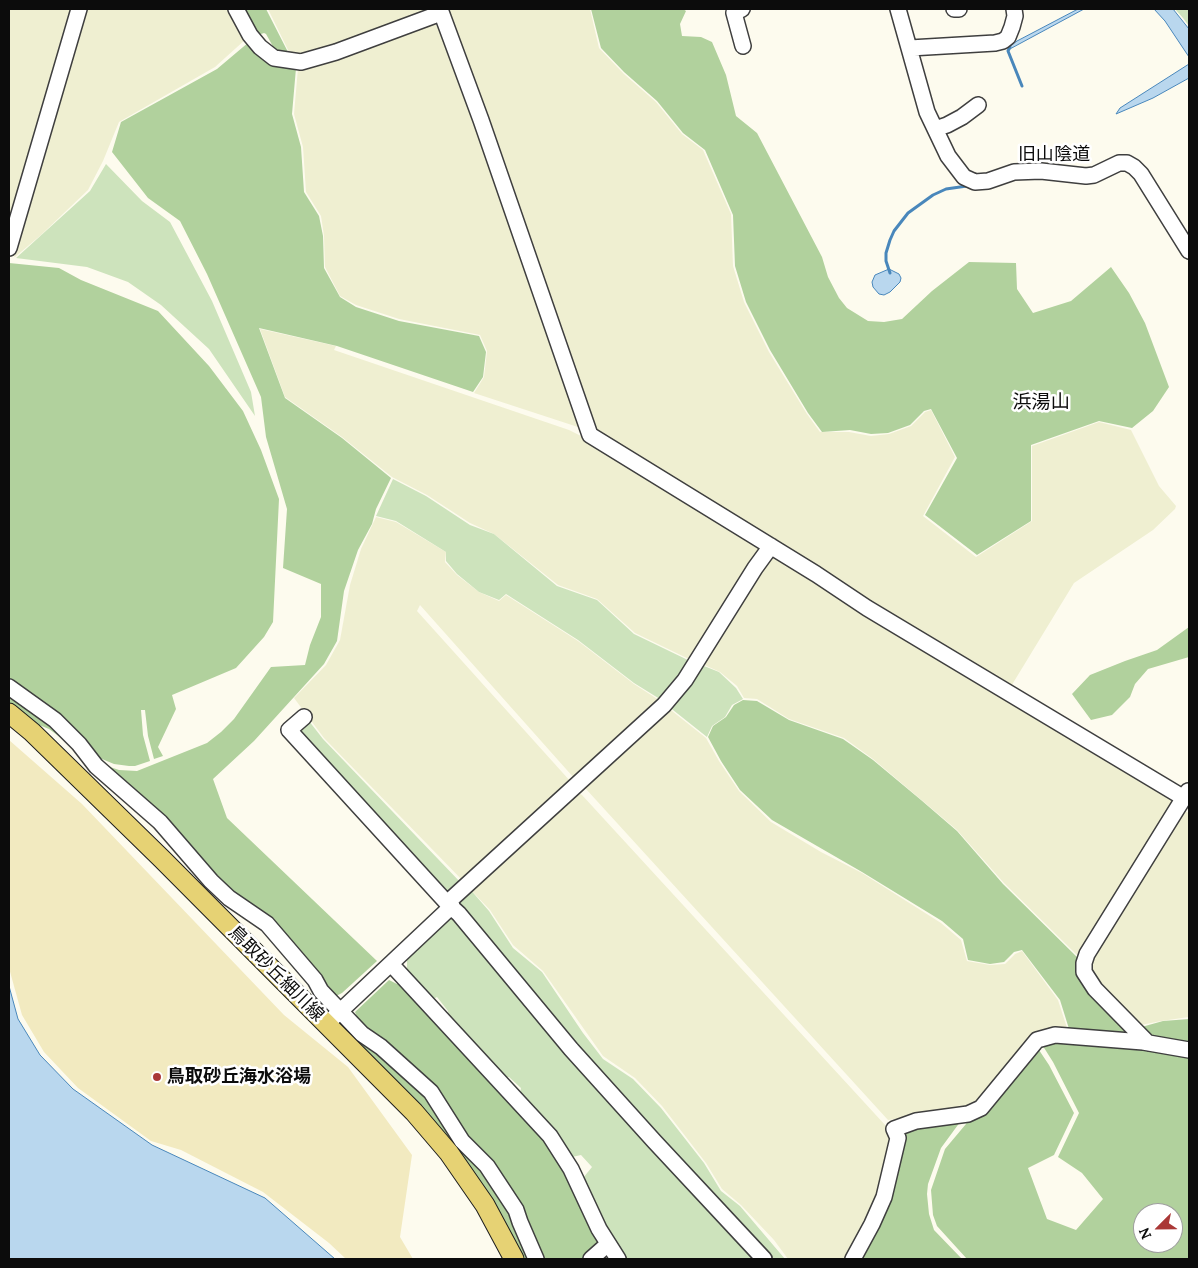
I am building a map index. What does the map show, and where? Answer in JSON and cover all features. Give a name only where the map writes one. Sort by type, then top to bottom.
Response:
[{"type":"main road","name":"鳥取砂丘細川線","points":[[9,713],[32,732],[148,846],[414,1112],[449,1153],[485,1205],[514,1259]]},
{"type":"street","points":[[9,248],[79,9]]},
{"type":"street","points":[[236,9],[250,35],[260,47],[274,58],[301,62],[336,52],[441,11],[481,120],[590,435],[771,546],[867,608],[1187,794],[1087,954],[1084,963],[1084,972],[1095,989],[1148,1043]]},
{"type":"street","points":[[742,9],[734,13],[743,46]]},
{"type":"street","name":"旧山陰道","points":[[898,9],[920,91],[948,156],[964,178],[975,182],[988,181],[1014,172],[1041,170],[1086,176],[1094,175],[1119,163],[1127,163],[1141,174],[1189,251]]},
{"type":"street","points":[[954,9],[960,9]]},
{"type":"street","points":[[910,48],[1003,41],[1008,37],[1012,27],[1015,16],[1014,9]]},
{"type":"street","points":[[935,129],[948,125],[978,105]]},
{"type":"street","points":[[326,1024],[391,964],[449,905],[664,705],[685,680],[755,568],[771,546]]},
{"type":"street","points":[[9,687],[55,720],[79,744],[96,766],[160,822],[210,881],[228,898],[267,924],[315,980],[321,990],[362,1034],[381,1047],[430,1092],[458,1135],[486,1166],[516,1210],[536,1259]]},
{"type":"street","points":[[304,717],[289,730],[449,905],[571,1049],[654,1142],[764,1259]]},
{"type":"street","points":[[391,964],[550,1136],[571,1169],[599,1230],[618,1259]]},
{"type":"street","points":[[852,1259],[872,1224],[884,1197],[898,1138],[894,1130],[916,1121],[968,1114],[981,1108],[1037,1040],[1054,1035],[1148,1043],[1189,1050]]},
{"type":"street","points":[[591,1259],[608,1244]]},
{"type":"green space","points":[[9,9],[76,9],[9,235]]},
{"type":"green space","points":[[82,9],[231,9],[246,39],[215,67],[119,122],[103,161],[88,190],[15,257],[12,254]]},
{"type":"green space","points":[[241,9],[266,9],[290,56],[275,50],[266,34],[258,35]]},
{"type":"green space","points":[[268,9],[436,9],[314,54],[291,56]]},
{"type":"green space","points":[[447,9],[590,9],[599,48],[624,74],[656,102],[682,134],[703,150],[731,214],[733,266],[744,302],[769,352],[807,414],[820,432],[849,432],[871,436],[889,434],[911,426],[925,412],[931,410],[955,457],[923,516],[976,557],[1032,521],[1032,446],[1099,422],[1131,430],[1159,486],[1176,506],[1175,509],[1153,530],[1074,583],[1010,688],[598,436]]},
{"type":"green space","points":[[591,9],[683,9],[686,11],[680,24],[682,36],[701,37],[712,42],[726,75],[736,116],[757,133],[822,257],[828,277],[839,298],[847,308],[868,321],[884,322],[902,319],[932,291],[969,262],[1016,263],[1017,289],[1033,313],[1071,301],[1111,267],[1129,293],[1145,323],[1169,387],[1153,411],[1132,428],[1099,421],[1031,445],[1031,521],[977,555],[925,515],[957,458],[931,409],[924,411],[910,425],[888,433],[871,434],[850,430],[822,432],[808,413],[770,350],[746,302],[735,266],[733,215],[705,150],[683,133],[657,101],[624,72],[601,48]]},
{"type":"green space","points":[[1175,9],[1189,9],[1189,26],[1183,18]]},
{"type":"green space","points":[[433,23],[442,30],[581,428],[474,393],[484,377],[487,351],[480,335],[399,319],[356,305],[340,296],[325,267],[321,216],[306,192],[303,147],[294,114],[298,68],[311,67]]},
{"type":"green space","points":[[249,42],[277,66],[296,68],[292,114],[301,147],[304,192],[319,216],[323,236],[324,268],[340,297],[356,307],[399,321],[479,336],[486,352],[483,377],[473,392],[337,346],[259,328],[285,398],[342,438],[391,478],[376,509],[372,524],[358,550],[344,591],[337,641],[324,664],[254,741],[213,779],[227,818],[377,961],[342,993],[336,996],[95,762],[119,770],[137,771],[207,743],[234,719],[271,667],[305,665],[310,645],[321,617],[321,584],[283,568],[287,509],[266,437],[261,397],[207,274],[180,221],[148,198],[112,152],[121,122],[217,69]]},
{"type":"green space","points":[[106,164],[142,201],[170,222],[212,301],[251,392],[255,416],[209,349],[161,305],[128,282],[87,267],[16,258],[90,191]]},
{"type":"green space","points":[[9,263],[59,268],[81,280],[158,311],[209,366],[243,411],[261,450],[279,499],[273,622],[264,637],[236,668],[172,695],[176,709],[158,747],[163,756],[154,759],[148,736],[145,710],[141,710],[143,735],[150,761],[135,766],[114,764],[90,754],[9,684]]},
{"type":"green space","points":[[260,329],[336,346],[334,350],[569,430],[593,442],[759,547],[759,555],[693,661],[635,633],[597,599],[558,585],[494,534],[470,523],[427,495],[392,477],[342,437],[285,397]]},
{"type":"green space","points":[[393,479],[426,496],[470,525],[494,534],[557,586],[597,600],[634,634],[692,662],[663,701],[634,683],[578,640],[506,594],[499,600],[479,592],[457,574],[446,561],[446,552],[396,521],[376,516]]},
{"type":"green space","points":[[376,517],[396,522],[446,552],[445,562],[457,575],[479,592],[499,601],[506,595],[578,641],[634,684],[662,702],[574,778],[420,605],[417,611],[571,782],[464,882],[324,738],[294,698],[326,665],[340,640],[350,585],[361,549]]},
{"type":"green space","points":[[775,555],[1175,799],[1081,959],[1004,883],[957,830],[873,759],[844,738],[789,719],[757,699],[744,698],[737,686],[720,672],[700,663],[764,560]]},
{"type":"green space","points":[[1189,627],[1189,657],[1148,669],[1135,684],[1130,697],[1112,715],[1091,720],[1072,694],[1090,675],[1157,650]]},
{"type":"green space","points":[[699,664],[719,672],[736,688],[743,699],[732,705],[725,717],[712,726],[707,737],[668,706]]},
{"type":"green space","points":[[9,689],[32,705],[68,743],[49,729],[27,720],[9,706]]},
{"type":"green space","points":[[743,700],[757,701],[789,720],[843,739],[873,760],[921,800],[957,831],[1003,884],[1080,960],[1141,1039],[1070,1032],[1060,1000],[1022,950],[1014,952],[1004,962],[990,964],[968,960],[963,939],[942,921],[772,820],[740,790],[708,737],[713,726],[726,717],[734,705]]},
{"type":"green space","points":[[667,707],[706,738],[739,791],[771,822],[821,852],[862,873],[941,923],[961,940],[967,961],[990,965],[1005,964],[1015,954],[1022,951],[1058,1000],[1068,1031],[1058,1031],[975,1107],[888,1120],[586,789],[585,785]]},
{"type":"green space","points":[[309,721],[323,739],[462,884],[446,898],[296,732]]},
{"type":"green space","points":[[577,792],[582,795],[886,1126],[893,1136],[881,1188],[847,1259],[788,1259],[774,1240],[741,1205],[722,1189],[706,1163],[662,1106],[635,1078],[603,1056],[543,971],[513,945],[490,910],[469,888]]},
{"type":"green space","points":[[1182,810],[1189,813],[1189,1017],[1136,1026],[1093,981],[1089,956]]},
{"type":"green space","points":[[469,888],[489,911],[513,948],[542,972],[603,1059],[633,1079],[661,1108],[704,1163],[721,1191],[740,1206],[785,1259],[768,1259],[660,1144],[457,906],[457,898]]},
{"type":"green space","points":[[455,917],[760,1259],[626,1259],[602,1218],[583,1178],[592,1167],[581,1155],[572,1157],[520,1093],[521,1088],[509,1077],[503,1077],[449,1020],[448,1011],[437,997],[433,999],[407,973],[407,955],[450,919]]},
{"type":"green space","points":[[389,980],[397,984],[399,982],[539,1131],[564,1165],[601,1245],[587,1259],[538,1259],[445,1112],[363,1032],[355,1012]]},
{"type":"green space","points":[[1189,1019],[1189,1047],[1156,1040],[1138,1028],[1163,1021]]},
{"type":"green space","points":[[365,1040],[420,1083],[488,1171],[534,1259],[523,1259],[416,1104],[361,1045]]},
{"type":"green space","points":[[1047,1040],[1189,1054],[1189,1259],[967,1259],[937,1226],[933,1215],[931,1190],[945,1149],[966,1124],[970,1116],[1037,1047],[1049,1065],[1074,1113],[1054,1155],[1028,1168],[1047,1219],[1076,1230],[1103,1199],[1082,1173],[1058,1157],[1079,1113],[1041,1043]]},
{"type":"green space","points":[[963,1118],[941,1148],[928,1184],[927,1194],[929,1214],[934,1230],[962,1259],[857,1259],[905,1131]]},
{"type":"sand","points":[[9,740],[82,804],[284,1015],[348,1067],[412,1155],[400,1237],[413,1259],[346,1259],[329,1243],[263,1192],[181,1150],[151,1141],[78,1088],[44,1052],[22,1015],[9,968]]},
{"type":"water","points":[[1078,9],[1084,9],[1008,50],[1017,41]]},
{"type":"water","points":[[1154,9],[1173,9],[1189,29],[1189,57],[1165,21]]},
{"type":"water","points":[[1189,64],[1189,78],[1153,98],[1116,114],[1120,108]]},
{"type":"water","points":[[889,269],[899,274],[900,282],[890,292],[884,295],[879,294],[873,287],[872,282],[875,275]]},
{"type":"water","points":[[9,986],[18,1019],[40,1055],[73,1089],[152,1145],[265,1198],[335,1259],[9,1259]]},
{"type":"waterway","points":[[1010,47],[1008,51],[1022,86]]},
{"type":"waterway","points":[[890,273],[886,261],[886,253],[894,231],[908,213],[933,195],[946,189],[967,186]]},
{"type":"place","name":"鳥取砂丘海水浴場","points":[[157,1077]]},
{"type":"district","name":"浜湯山","points":[[1041,403]]}]
